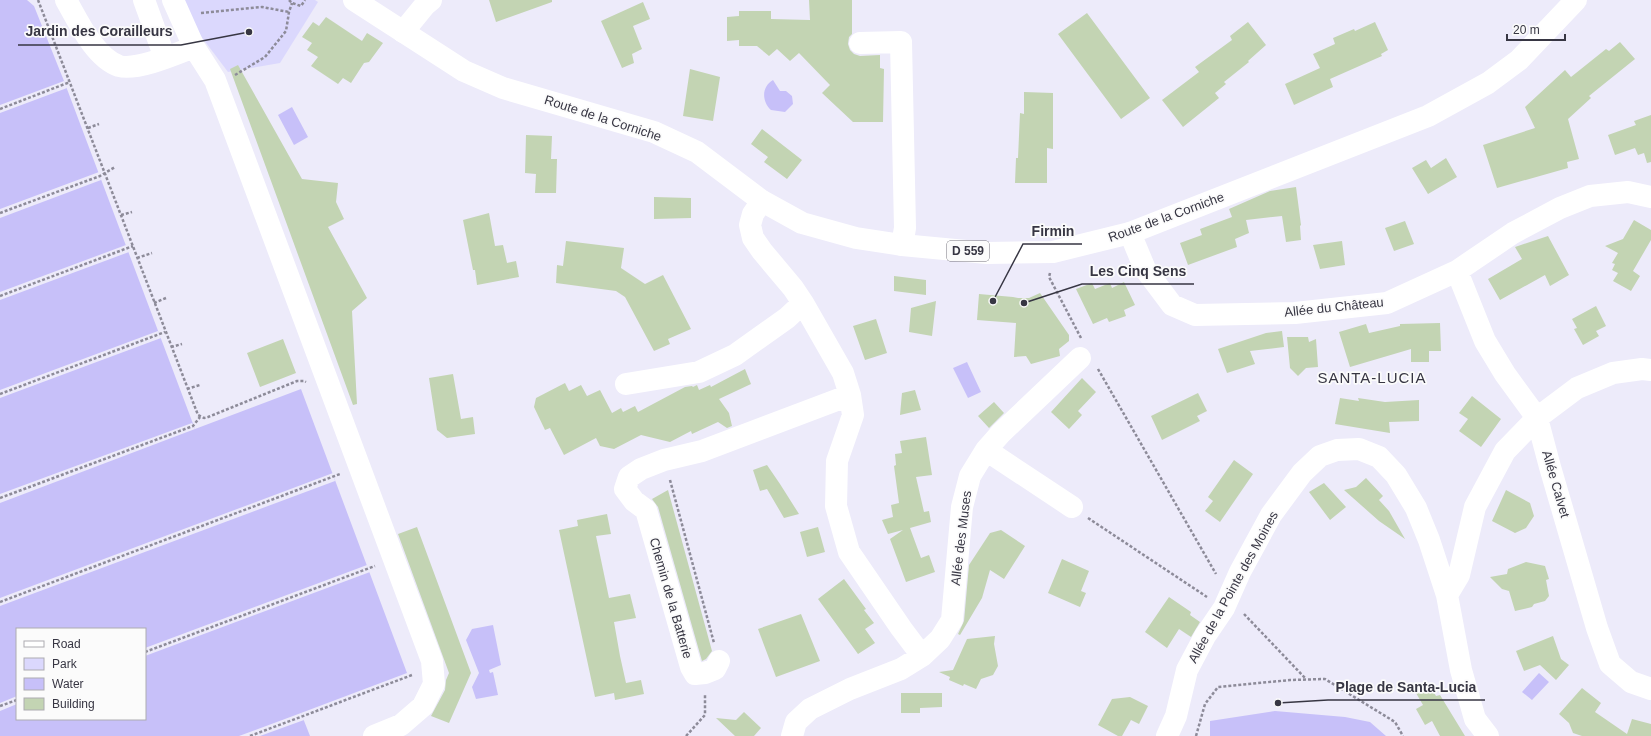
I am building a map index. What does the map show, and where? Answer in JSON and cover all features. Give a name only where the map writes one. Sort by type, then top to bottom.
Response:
[{"type":"street","points":[[66,0],[88,37],[106,58],[120,66],[140,66],[194,47]]},
{"type":"street","points":[[144,0],[165,58]]},
{"type":"street","points":[[173,0],[194,47],[215,80],[432,661],[434,684],[422,706],[401,725],[374,736]]},
{"type":"street","name":"Route de la Corniche","points":[[354,0],[464,71],[497,85],[654,132],[697,152],[762,201],[802,223],[856,238],[902,245],[987,253],[1053,252],[1130,233],[1428,116],[1488,83],[1518,60],[1576,0]]},
{"type":"street","points":[[403,32],[425,5],[431,0]]},
{"type":"street","points":[[860,43],[901,42],[905,228],[902,245]]},
{"type":"street","name":"Allée du Château","points":[[1130,233],[1145,269],[1172,305],[1195,315],[1295,313],[1387,302],[1457,271],[1513,232],[1590,196],[1628,192],[1650,194]]},
{"type":"street","points":[[762,201],[753,214],[750,225],[752,238],[793,288],[803,303],[843,373],[850,395],[853,414],[837,461],[836,506],[849,552],[922,656],[901,669],[850,689],[810,709],[796,722],[792,736]]},
{"type":"street","name":"Allée Calvet","points":[[1457,271],[1484,341],[1505,374],[1537,418],[1597,628],[1610,664],[1630,682],[1651,689]]},
{"type":"street","points":[[626,384],[699,372],[735,355],[787,318],[803,303]]},
{"type":"street","name":"Allée des Muses","points":[[922,656],[940,640],[952,620],[962,507],[970,476],[986,450],[1001,432],[1086,355]]},
{"type":"street","points":[[1447,595],[1458,575],[1475,506],[1505,451],[1537,418],[1577,388],[1614,373],[1642,369],[1651,370]]},
{"type":"street","name":"Chemin de la Batterie","points":[[712,667],[695,674],[691,668],[646,510],[634,501],[625,489],[629,477],[641,469],[664,460],[702,451],[850,395]]},
{"type":"street","name":"Allée de la Pointe des Moines","points":[[1167,736],[1176,716],[1187,670],[1205,636],[1226,603],[1240,572],[1271,515],[1302,473],[1320,456],[1337,450],[1359,449],[1379,457],[1396,475],[1416,508],[1429,540],[1447,595],[1461,670],[1475,718],[1488,736]]},
{"type":"street","points":[[986,450],[1072,507]]},
{"type":"path","points":[[38,0],[187,389],[196,412],[200,417]]},
{"type":"path","points":[[289,0],[292,3],[301,6],[305,0]]},
{"type":"path","points":[[217,86],[265,57],[286,31],[288,12],[292,3]]},
{"type":"path","points":[[195,13],[262,7],[288,12]]},
{"type":"path","points":[[0,109],[70,82]]},
{"type":"path","points":[[88,128],[99,124]]},
{"type":"path","points":[[0,213],[105,173],[115,167]]},
{"type":"path","points":[[121,215],[132,212]]},
{"type":"path","points":[[0,296],[133,246]]},
{"type":"path","points":[[1053,252],[1049,277],[1086,355],[1226,603]]},
{"type":"path","points":[[137,258],[152,253]]},
{"type":"path","points":[[154,303],[166,298]]},
{"type":"path","points":[[0,394],[165,332]]},
{"type":"path","points":[[171,347],[182,344]]},
{"type":"path","points":[[200,417],[208,417],[297,381],[304,381],[307,384]]},
{"type":"path","points":[[187,389],[200,385]]},
{"type":"path","points":[[0,498],[193,426],[200,417]]},
{"type":"path","points":[[664,460],[712,667],[704,715],[686,736]]},
{"type":"path","points":[[338,466],[344,481]]},
{"type":"path","points":[[0,602],[341,474]]},
{"type":"path","points":[[1072,507],[1226,603],[1306,678]]},
{"type":"path","points":[[373,559],[378,573]]},
{"type":"path","points":[[146,652],[376,566]]},
{"type":"path","points":[[250,736],[411,677],[414,672]]},
{"type":"path","points":[[1196,736],[1205,704],[1218,687],[1306,678],[1325,679],[1395,722],[1403,736]]},
{"type":"path","points":[[0,706],[16,700]]},
{"type":"green space","points":[[184,0],[315,0],[318,2],[280,63],[228,72],[188,19]]},
{"type":"water","points":[[0,0],[27,0],[34,6],[64,81],[195,429],[301,389],[407,673],[301,713],[310,736],[0,736]]},
{"type":"water","points":[[773,80],[780,91],[786,91],[792,96],[793,104],[785,112],[771,110],[766,103],[764,95],[765,90],[769,83]]},
{"type":"water","points":[[292,107],[308,137],[294,145],[278,115]]},
{"type":"water","points":[[967,362],[981,392],[968,398],[953,368]]},
{"type":"water","points":[[493,625],[501,665],[489,670],[490,673],[493,672],[498,695],[476,699],[472,687],[479,673],[466,640],[472,629]]},
{"type":"water","points":[[1539,673],[1549,682],[1532,700],[1522,692]]},
{"type":"water","points":[[1275,711],[1345,717],[1370,722],[1386,736],[1210,736],[1210,721]]},
{"type":"pier","points":[[64,81],[67,88],[0,113],[0,105]]},
{"type":"pier","points":[[99,172],[101,180],[0,218],[0,209]]},
{"type":"pier","points":[[126,245],[129,252],[0,300],[0,292]]},
{"type":"pier","points":[[158,331],[161,338],[0,398],[0,390]]},
{"type":"pier","points":[[192,423],[195,429],[0,503],[0,494]]},
{"type":"pier","points":[[333,473],[335,481],[0,606],[0,598]]},
{"type":"pier","points":[[367,565],[370,572],[146,656],[146,648]]},
{"type":"pier","points":[[16,696],[16,704],[0,711],[0,703]]},
{"type":"pier","points":[[301,713],[304,720],[260,736],[239,736]]},
{"type":"building","points":[[489,0],[552,0],[552,2],[496,22]]},
{"type":"building","points":[[809,0],[852,0],[852,34],[849,37],[848,44],[850,50],[854,54],[860,56],[880,55],[880,68],[884,69],[883,122],[853,122],[822,93],[830,85],[799,53],[790,61],[777,49],[769,56],[757,46],[739,46],[739,40],[727,41],[727,17],[739,16],[739,11],[771,11],[771,19],[810,20]]},
{"type":"building","points":[[643,2],[650,19],[633,26],[642,49],[632,54],[634,63],[622,68],[601,21]]},
{"type":"building","points":[[1087,13],[1150,98],[1121,119],[1058,34]]},
{"type":"building","points":[[326,17],[362,41],[367,33],[383,43],[369,62],[364,63],[351,83],[343,78],[338,84],[311,66],[318,57],[307,50],[312,43],[302,37],[313,22],[319,26]]},
{"type":"building","points":[[1248,22],[1266,45],[1248,61],[1249,62],[1224,82],[1226,84],[1215,93],[1219,98],[1183,127],[1162,100],[1199,72],[1195,67],[1232,40],[1230,36]]},
{"type":"building","points":[[1375,22],[1388,50],[1381,54],[1382,56],[1330,79],[1333,87],[1294,105],[1285,84],[1320,68],[1313,54],[1335,44],[1333,38],[1354,29],[1355,31]]},
{"type":"building","points":[[1620,42],[1635,59],[1589,96],[1591,98],[1568,119],[1579,159],[1567,162],[1568,168],[1497,188],[1483,145],[1535,128],[1525,107],[1565,70],[1571,77],[1606,49],[1609,51]]},
{"type":"building","points":[[238,65],[302,179],[338,183],[336,202],[344,219],[328,227],[367,298],[352,311],[357,404],[353,405],[230,69]]},
{"type":"building","points":[[690,69],[720,77],[713,121],[683,116]]},
{"type":"building","points":[[1024,92],[1053,93],[1053,149],[1047,148],[1047,183],[1015,183],[1016,158],[1018,158],[1020,113],[1024,114]]},
{"type":"building","points":[[1651,115],[1651,162],[1647,163],[1644,153],[1638,155],[1635,148],[1615,155],[1608,135],[1636,125],[1634,121]]},
{"type":"building","points":[[762,129],[802,160],[787,179],[764,162],[768,157],[751,144]]},
{"type":"building","points":[[526,135],[552,136],[551,159],[557,159],[556,193],[535,193],[536,174],[525,173]]},
{"type":"building","points":[[1446,158],[1457,177],[1428,194],[1412,168],[1426,160],[1431,168]]},
{"type":"building","points":[[1296,187],[1301,225],[1301,240],[1286,242],[1282,216],[1246,220],[1249,233],[1235,239],[1237,247],[1188,265],[1180,243],[1202,235],[1200,229],[1232,217],[1229,209],[1270,191]]},
{"type":"building","points":[[654,197],[691,198],[691,218],[654,219]]},
{"type":"building","points":[[489,213],[495,246],[503,245],[507,263],[516,261],[519,277],[477,285],[475,270],[473,270],[463,220]]},
{"type":"building","points":[[1634,220],[1651,230],[1651,240],[1633,271],[1640,276],[1631,291],[1613,281],[1618,273],[1612,270],[1615,264],[1612,263],[1618,253],[1605,246],[1623,239]]},
{"type":"building","points":[[1405,221],[1414,244],[1394,251],[1385,228]]},
{"type":"building","points":[[1548,236],[1569,275],[1550,286],[1545,275],[1500,300],[1488,279],[1522,259],[1515,247]]},
{"type":"building","points":[[566,241],[624,248],[621,268],[645,284],[663,275],[691,329],[668,339],[670,344],[654,351],[625,297],[616,291],[556,283],[557,265],[563,266]]},
{"type":"building","points":[[1342,241],[1345,265],[1320,269],[1313,245]]},
{"type":"building","points":[[894,276],[926,280],[926,295],[894,291]]},
{"type":"building","points":[[1124,282],[1135,305],[1124,310],[1126,316],[1109,322],[1107,318],[1093,324],[1076,289],[1092,283],[1095,289],[1110,283],[1112,288]]},
{"type":"building","points":[[1040,293],[1069,335],[1069,341],[1059,349],[1060,356],[1031,364],[1026,356],[1014,357],[1016,323],[977,320],[979,294],[1029,298]]},
{"type":"building","points":[[936,301],[932,336],[909,332],[911,308]]},
{"type":"building","points":[[1596,306],[1606,326],[1596,331],[1599,336],[1583,345],[1574,329],[1577,328],[1572,319]]},
{"type":"building","points":[[876,319],[887,353],[865,360],[853,326]]},
{"type":"building","points":[[1440,323],[1441,351],[1429,351],[1429,362],[1411,362],[1411,349],[1350,367],[1339,332],[1366,324],[1369,333],[1400,326],[1400,324]]},
{"type":"building","points":[[1282,331],[1284,347],[1250,351],[1255,364],[1227,373],[1218,349],[1266,333]]},
{"type":"building","points":[[1287,337],[1308,337],[1309,342],[1316,339],[1318,367],[1306,368],[1298,376],[1290,368]]},
{"type":"building","points":[[283,339],[296,373],[260,387],[247,353]]},
{"type":"building","points":[[745,369],[751,384],[719,399],[729,413],[732,426],[727,428],[718,422],[692,434],[691,431],[670,442],[641,435],[614,449],[600,446],[596,438],[564,455],[550,428],[545,430],[534,407],[536,398],[565,383],[569,391],[581,385],[587,396],[600,390],[612,413],[621,408],[623,412],[635,406],[638,412],[685,387],[693,387],[697,385],[699,390],[710,385],[711,387]]},
{"type":"building","points":[[453,374],[461,419],[473,417],[475,434],[447,438],[437,430],[429,378]]},
{"type":"building","points":[[1082,378],[1096,392],[1078,411],[1082,415],[1069,429],[1051,412]]},
{"type":"building","points":[[915,390],[921,410],[900,415],[902,393]]},
{"type":"building","points":[[1198,393],[1207,411],[1197,416],[1200,421],[1162,440],[1151,416]]},
{"type":"building","points":[[1472,396],[1501,419],[1481,447],[1459,431],[1468,419],[1459,413]]},
{"type":"building","points":[[1340,398],[1359,401],[1358,398],[1385,402],[1419,400],[1419,421],[1389,422],[1390,433],[1335,424]]},
{"type":"building","points":[[994,402],[1004,413],[989,428],[978,416]]},
{"type":"building","points":[[926,437],[932,475],[916,477],[924,512],[929,511],[931,522],[910,528],[921,558],[929,555],[935,572],[906,582],[890,539],[903,530],[888,534],[882,520],[893,517],[891,505],[899,503],[894,466],[896,465],[895,454],[902,453],[900,441]]},
{"type":"building","points":[[1234,460],[1253,474],[1220,522],[1205,511],[1213,501],[1208,497]]},
{"type":"building","points":[[767,465],[799,514],[784,518],[767,489],[760,491],[753,470]]},
{"type":"building","points":[[1366,478],[1383,496],[1379,500],[1389,511],[1405,539],[1379,521],[1344,490],[1356,487]]},
{"type":"building","points":[[1324,483],[1346,507],[1330,520],[1309,492]]},
{"type":"building","points":[[668,490],[712,651],[706,659],[702,661],[658,507],[652,499]]},
{"type":"building","points":[[1506,490],[1530,503],[1534,516],[1526,528],[1515,533],[1492,521]]},
{"type":"building","points":[[607,514],[611,534],[596,536],[609,598],[630,594],[636,618],[614,622],[620,656],[626,683],[641,680],[644,694],[615,700],[614,693],[595,697],[559,530],[578,526],[577,520]]},
{"type":"building","points":[[417,527],[471,673],[449,723],[431,716],[445,690],[446,680],[449,673],[398,534]]},
{"type":"building","points":[[818,527],[825,552],[807,557],[800,532]]},
{"type":"building","points":[[1001,530],[1025,546],[1004,579],[990,570],[982,598],[960,635],[958,634],[964,621],[969,565],[990,533]]},
{"type":"building","points":[[1062,559],[1089,571],[1081,591],[1086,593],[1080,607],[1048,593]]},
{"type":"building","points":[[1526,562],[1545,566],[1549,579],[1546,580],[1549,596],[1545,601],[1534,604],[1532,607],[1515,611],[1509,591],[1502,589],[1490,577],[1507,574],[1508,569]]},
{"type":"building","points":[[844,579],[866,609],[864,610],[874,623],[865,629],[875,643],[858,654],[818,599]]},
{"type":"building","points":[[1169,597],[1191,612],[1190,615],[1200,622],[1191,637],[1179,629],[1167,648],[1145,632]]},
{"type":"building","points":[[801,614],[820,661],[776,677],[758,629]]},
{"type":"building","points":[[995,636],[994,644],[998,666],[993,675],[981,679],[976,689],[964,684],[963,686],[949,680],[950,677],[939,672],[953,670],[967,639]]},
{"type":"building","points":[[1553,636],[1561,659],[1569,665],[1556,680],[1540,665],[1524,671],[1516,651]]},
{"type":"building","points":[[1430,686],[1436,696],[1440,695],[1465,736],[1440,736],[1432,721],[1425,725],[1416,709],[1423,705],[1416,693]]},
{"type":"building","points":[[1582,688],[1601,703],[1595,712],[1627,734],[1632,719],[1651,724],[1651,736],[1582,736],[1573,733],[1569,723],[1559,714]]},
{"type":"building","points":[[901,693],[942,693],[942,707],[920,708],[920,713],[901,713]]},
{"type":"building","points":[[1130,697],[1148,706],[1139,724],[1131,720],[1122,736],[1118,736],[1098,725],[1112,699]]},
{"type":"building","points":[[744,712],[761,728],[754,736],[735,736],[716,718],[736,720]]},
{"type":"place","name":"Jardin des Corailleurs","points":[[249,32]]},
{"type":"place","name":"Firmin","points":[[993,301]]},
{"type":"place","name":"Les Cinq Sens","points":[[1024,303]]},
{"type":"place","name":"Plage de Santa-Lucia","points":[[1278,703]]},
{"type":"district","name":"SANTA-LUCIA","points":[[1372,377]]}]
